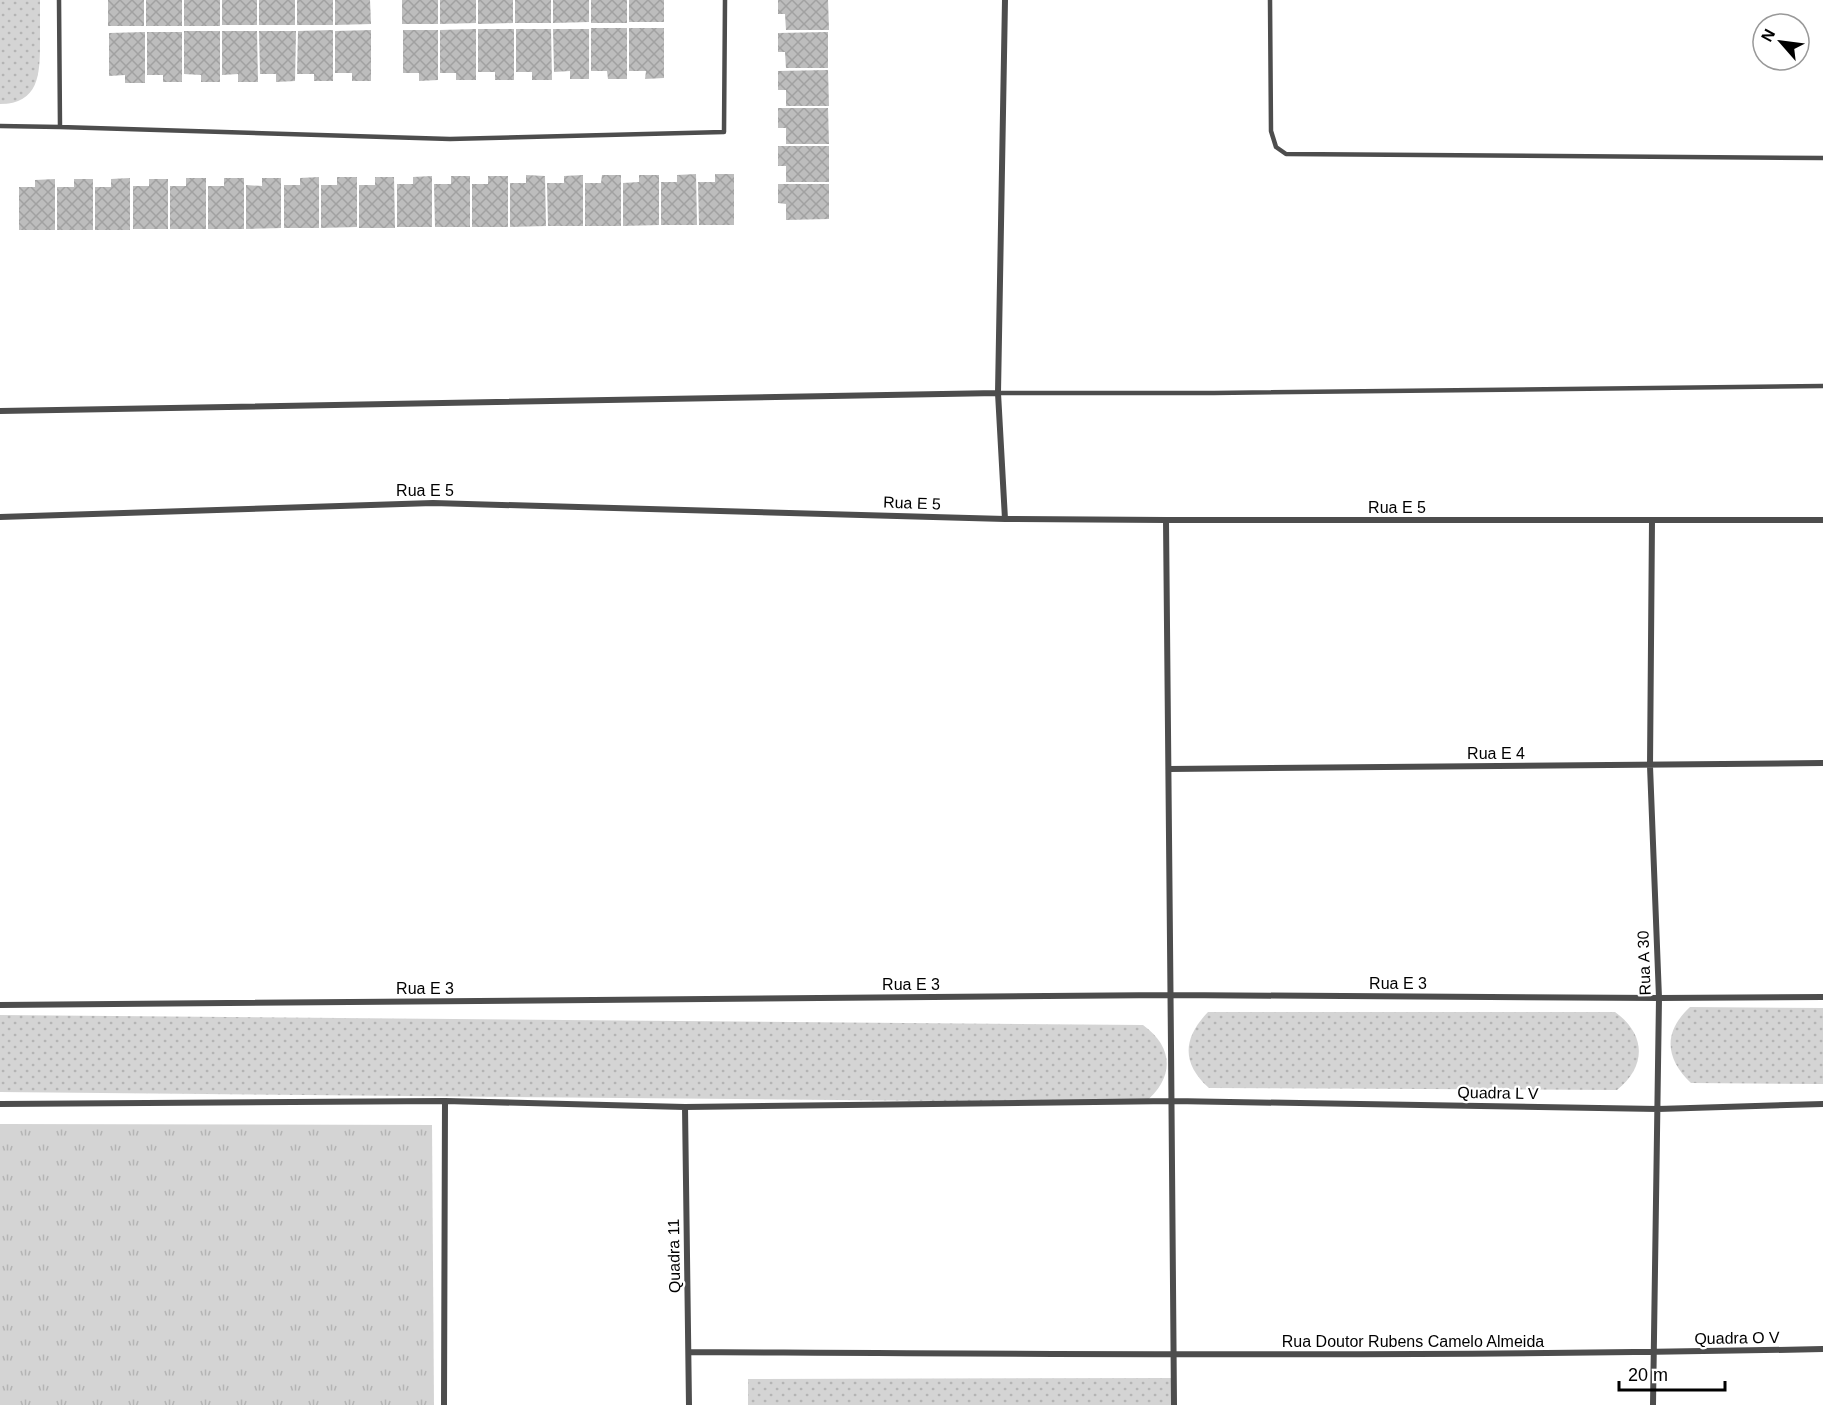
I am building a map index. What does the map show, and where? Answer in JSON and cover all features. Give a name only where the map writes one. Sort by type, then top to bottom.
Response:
[{"type":"street","points":[[1005,0],[998,393],[1005,519]]},
{"type":"street","points":[[0,411],[998,393]]},
{"type":"street","name":"Rua E 5","points":[[0,517],[434,503],[1005,519],[1823,520]]},
{"type":"street","points":[[1166,520],[1174,1405]]},
{"type":"street","name":"Rua A 30","points":[[1652,520],[1650,766],[1659,999],[1653,1405]]},
{"type":"street","name":"Rua E 4","points":[[1169,769],[1823,763]]},
{"type":"street","name":"Rua E 3","points":[[0,1005],[1170,995],[1659,999],[1823,997]]},
{"type":"street","points":[[444,1405],[445,1101]]},
{"type":"street","name":"Quadra L V","points":[[0,1104],[445,1101],[685,1107],[1173,1101],[1658,1109],[1823,1104]]},
{"type":"street","name":"Quadra 11","points":[[685,1107],[689,1405]]},
{"type":"street","name":"Quadra O V","points":[[1652,1353],[1823,1349]]},
{"type":"street","name":"Rua Doutor Rubens Camelo Almeida","points":[[689,1352],[1173,1355],[1652,1353]]},
{"type":"lane","points":[[59,0],[60,127]]},
{"type":"lane","points":[[0,126],[450,139],[724,132],[725,0]]},
{"type":"lane","points":[[1270,0],[1271,131],[1276,147],[1286,154],[1823,159]]},
{"type":"lane","points":[[998,393],[1214,393],[1823,386]]},
{"type":"green space","points":[[0,0],[40,0],[40,38],[38,76],[35,85],[23,99],[0,104]]},
{"type":"green space","points":[[1690,1007],[1823,1008],[1823,1084],[1691,1083],[1676,1064],[1671,1045],[1675,1026]]},
{"type":"green space","points":[[1208,1012],[1615,1012],[1633,1031],[1639,1051],[1638,1061],[1627,1081],[1617,1090],[1209,1088],[1194,1069],[1189,1050],[1194,1031]]},
{"type":"green space","points":[[0,1015],[1143,1025],[1161,1044],[1167,1064],[1161,1084],[1144,1103],[0,1092]]},
{"type":"green space","points":[[0,1124],[432,1125],[434,1405],[0,1405]]},
{"type":"green space","points":[[1172,1378],[1172,1405],[748,1405],[748,1379]]},
{"type":"building","points":[[108,0],[144,0],[144,26],[108,26]]},
{"type":"building","points":[[146,0],[182,0],[182,26],[146,26]]},
{"type":"building","points":[[184,0],[220,0],[220,26],[184,26]]},
{"type":"building","points":[[222,0],[257,0],[257,25],[222,25]]},
{"type":"building","points":[[259,0],[295,0],[295,25],[259,25]]},
{"type":"building","points":[[297,0],[333,0],[333,25],[297,25]]},
{"type":"building","points":[[335,0],[370,0],[371,24],[335,25]]},
{"type":"building","points":[[402,0],[438,0],[438,24],[402,24]]},
{"type":"building","points":[[440,0],[476,0],[476,23],[440,24]]},
{"type":"building","points":[[478,0],[513,0],[513,23],[478,24]]},
{"type":"building","points":[[515,0],[551,0],[551,23],[515,23]]},
{"type":"building","points":[[553,0],[589,0],[589,22],[553,23]]},
{"type":"building","points":[[591,0],[627,0],[627,23],[591,23]]},
{"type":"building","points":[[629,0],[664,0],[664,22],[629,22]]},
{"type":"building","points":[[778,0],[828,0],[829,30],[786,30],[785,14],[778,14]]},
{"type":"building","points":[[591,28],[627,28],[627,79],[608,79],[607,71],[591,71]]},
{"type":"building","points":[[629,28],[664,28],[664,78],[645,79],[646,71],[629,71]]},
{"type":"building","points":[[476,29],[476,80],[456,80],[456,73],[440,73],[440,30]]},
{"type":"building","points":[[478,29],[514,29],[514,80],[495,80],[495,72],[478,72]]},
{"type":"building","points":[[516,29],[551,29],[552,80],[532,80],[532,72],[516,72]]},
{"type":"building","points":[[553,29],[589,29],[589,79],[570,79],[570,71],[554,72]]},
{"type":"building","points":[[333,30],[333,81],[314,81],[314,74],[297,74],[298,31]]},
{"type":"building","points":[[371,30],[371,81],[352,81],[352,73],[335,73],[335,31]]},
{"type":"building","points":[[403,30],[438,30],[438,80],[419,81],[419,73],[403,73]]},
{"type":"building","points":[[184,31],[220,31],[220,82],[201,82],[201,75],[184,74]]},
{"type":"building","points":[[222,31],[257,31],[258,82],[238,82],[238,74],[222,75]]},
{"type":"building","points":[[259,31],[296,31],[295,81],[276,82],[276,74],[260,74]]},
{"type":"building","points":[[145,32],[145,83],[125,83],[125,75],[109,76],[109,33]]},
{"type":"building","points":[[147,32],[182,32],[182,82],[163,82],[163,75],[147,75]]},
{"type":"building","points":[[828,32],[828,68],[786,68],[785,52],[778,52],[778,33]]},
{"type":"building","points":[[828,70],[829,106],[786,106],[786,90],[778,90],[778,71]]},
{"type":"building","points":[[778,108],[828,108],[829,144],[786,144],[786,128],[778,128]]},
{"type":"building","points":[[778,146],[829,146],[829,182],[786,182],[786,166],[778,166]]},
{"type":"building","points":[[696,174],[697,225],[661,225],[661,182],[677,182],[677,175]]},
{"type":"building","points":[[715,174],[734,174],[734,225],[699,225],[698,182],[715,182]]},
{"type":"building","points":[[526,175],[545,176],[546,226],[510,227],[510,183],[526,183]]},
{"type":"building","points":[[583,175],[583,226],[548,226],[547,183],[564,183],[564,176]]},
{"type":"building","points":[[602,175],[621,175],[621,226],[585,226],[585,183],[601,183]]},
{"type":"building","points":[[639,175],[659,175],[659,225],[623,226],[623,183],[639,182]]},
{"type":"building","points":[[432,176],[432,227],[397,227],[397,184],[413,184],[413,177]]},
{"type":"building","points":[[451,176],[470,176],[470,227],[435,227],[434,184],[451,184]]},
{"type":"building","points":[[488,176],[508,176],[508,227],[472,227],[472,184],[488,184]]},
{"type":"building","points":[[319,177],[319,228],[284,228],[284,185],[300,185],[300,178]]},
{"type":"building","points":[[337,177],[357,177],[357,227],[321,228],[321,185],[337,185]]},
{"type":"building","points":[[375,177],[394,177],[395,228],[359,228],[359,185],[375,185]]},
{"type":"building","points":[[130,178],[130,230],[95,230],[95,187],[111,187],[111,179]]},
{"type":"building","points":[[186,178],[206,178],[206,229],[170,229],[170,186],[186,186]]},
{"type":"building","points":[[224,178],[244,178],[244,229],[208,229],[208,186],[224,186]]},
{"type":"building","points":[[262,178],[281,178],[281,228],[246,229],[246,185],[262,186]]},
{"type":"building","points":[[55,179],[55,230],[19,230],[19,187],[35,187],[35,180]]},
{"type":"building","points":[[74,179],[93,179],[93,230],[57,230],[57,187],[74,187]]},
{"type":"building","points":[[149,179],[168,179],[168,229],[133,229],[133,186],[149,186]]},
{"type":"building","points":[[778,184],[829,184],[829,219],[786,220],[786,204],[778,203]]}]
